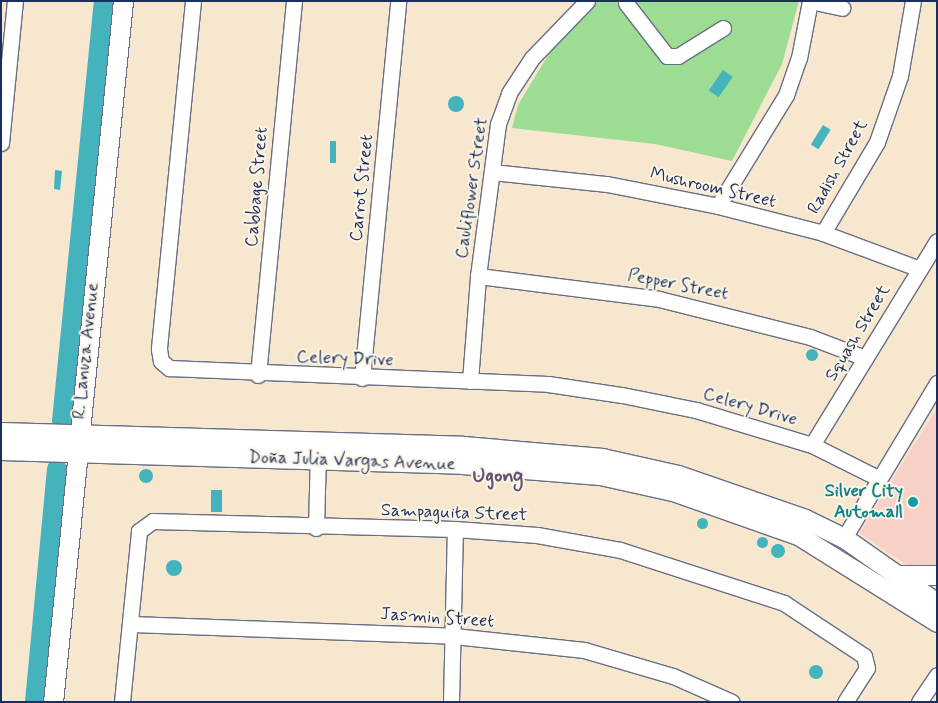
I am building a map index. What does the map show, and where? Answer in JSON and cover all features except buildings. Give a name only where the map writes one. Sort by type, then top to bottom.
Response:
[{"type":"main road","name":"R. Lanuza Avenue","points":[[53,702],[76,444],[123,1]]},
{"type":"main road","name":"Doña Julia Vargas Avenue","points":[[1,432],[76,444]]},
{"type":"main road","name":"Doña Julia Vargas Avenue","points":[[1,450],[76,444],[318,451],[540,468],[673,491],[798,535],[937,622]]},
{"type":"main road","name":"Doña Julia Vargas Avenue","points":[[318,451],[463,446],[602,458],[758,500],[844,538],[936,600]]},
{"type":"main road","points":[[897,575],[934,578]]},
{"type":"street","points":[[1,143],[14,1]]},
{"type":"street","name":"Celery Drive","points":[[193,1],[160,355],[169,368],[181,372],[548,384],[622,395],[696,410],[812,445],[878,478]]},
{"type":"street","name":"Cabbage Street","points":[[258,375],[294,1]]},
{"type":"street","name":"Carrot Street","points":[[362,378],[398,1]]},
{"type":"street","name":"Cauliflower Street","points":[[470,381],[478,276],[498,124],[509,93],[551,36],[587,1]]},
{"type":"street","points":[[718,206],[786,95],[800,58],[810,1],[842,8]]},
{"type":"street","name":"Radish Street","points":[[823,233],[877,142],[900,76],[913,1]]},
{"type":"street","points":[[624,2],[667,56],[678,56],[723,28]]},
{"type":"street","name":"Mushroom Street","points":[[492,172],[607,184],[718,206],[823,233],[920,269]]},
{"type":"street","name":"Squash Street","points":[[812,445],[937,241]]},
{"type":"street","name":"Pepper Street","points":[[478,276],[659,299],[754,320],[865,358]]},
{"type":"street","points":[[844,538],[878,478],[937,383]]},
{"type":"street","points":[[316,528],[318,451]]},
{"type":"street","name":"Sampaguita Street","points":[[122,702],[139,531],[154,521],[316,528],[455,529],[537,535],[620,550],[784,603],[867,661],[845,702]]},
{"type":"street","points":[[451,702],[455,529]]},
{"type":"street","name":"Jasmin Street","points":[[131,624],[454,636],[584,650],[673,676],[732,702]]},
{"type":"street","points":[[919,702],[937,675]]},
{"type":"shaded area","points":[[937,408],[937,586],[859,533]]},
{"type":"green space","points":[[599,1],[799,1],[782,64],[732,161],[655,144],[512,128],[518,105],[570,19]]},
{"type":"water","points":[[723,70],[733,77],[718,97],[709,90]]},
{"type":"water","points":[[456,96],[462,98],[464,104],[462,110],[456,112],[450,110],[448,104],[450,98]]},
{"type":"water","points":[[823,125],[831,130],[818,149],[811,145]]},
{"type":"water","points":[[330,141],[336,141],[336,163],[330,163]]},
{"type":"water","points":[[55,170],[62,171],[60,190],[54,189]]},
{"type":"water","points":[[812,349],[818,355],[812,361],[806,355]]},
{"type":"water","points":[[146,469],[151,471],[153,476],[151,481],[146,483],[141,481],[139,476],[141,471]]},
{"type":"water","points":[[211,490],[222,490],[222,512],[211,512]]},
{"type":"water","points":[[702,517],[708,523],[702,529],[696,523]]},
{"type":"water","points":[[762,536],[768,542],[762,548],[756,542]]},
{"type":"water","points":[[775,544],[781,544],[785,551],[781,558],[775,558],[771,554],[771,548]]},
{"type":"water","points":[[171,560],[177,560],[182,565],[180,574],[171,576],[166,571],[166,565]]},
{"type":"water","points":[[816,665],[821,667],[823,672],[821,677],[816,679],[811,677],[809,672],[811,667]]},
{"type":"waterway","points":[[62,421],[104,1]]},
{"type":"waterway","points":[[35,702],[57,469]]},
{"type":"place","name":"Silver City Automall","points":[[913,502]]},
{"type":"district","name":"Ugong","points":[[498,476]]}]
